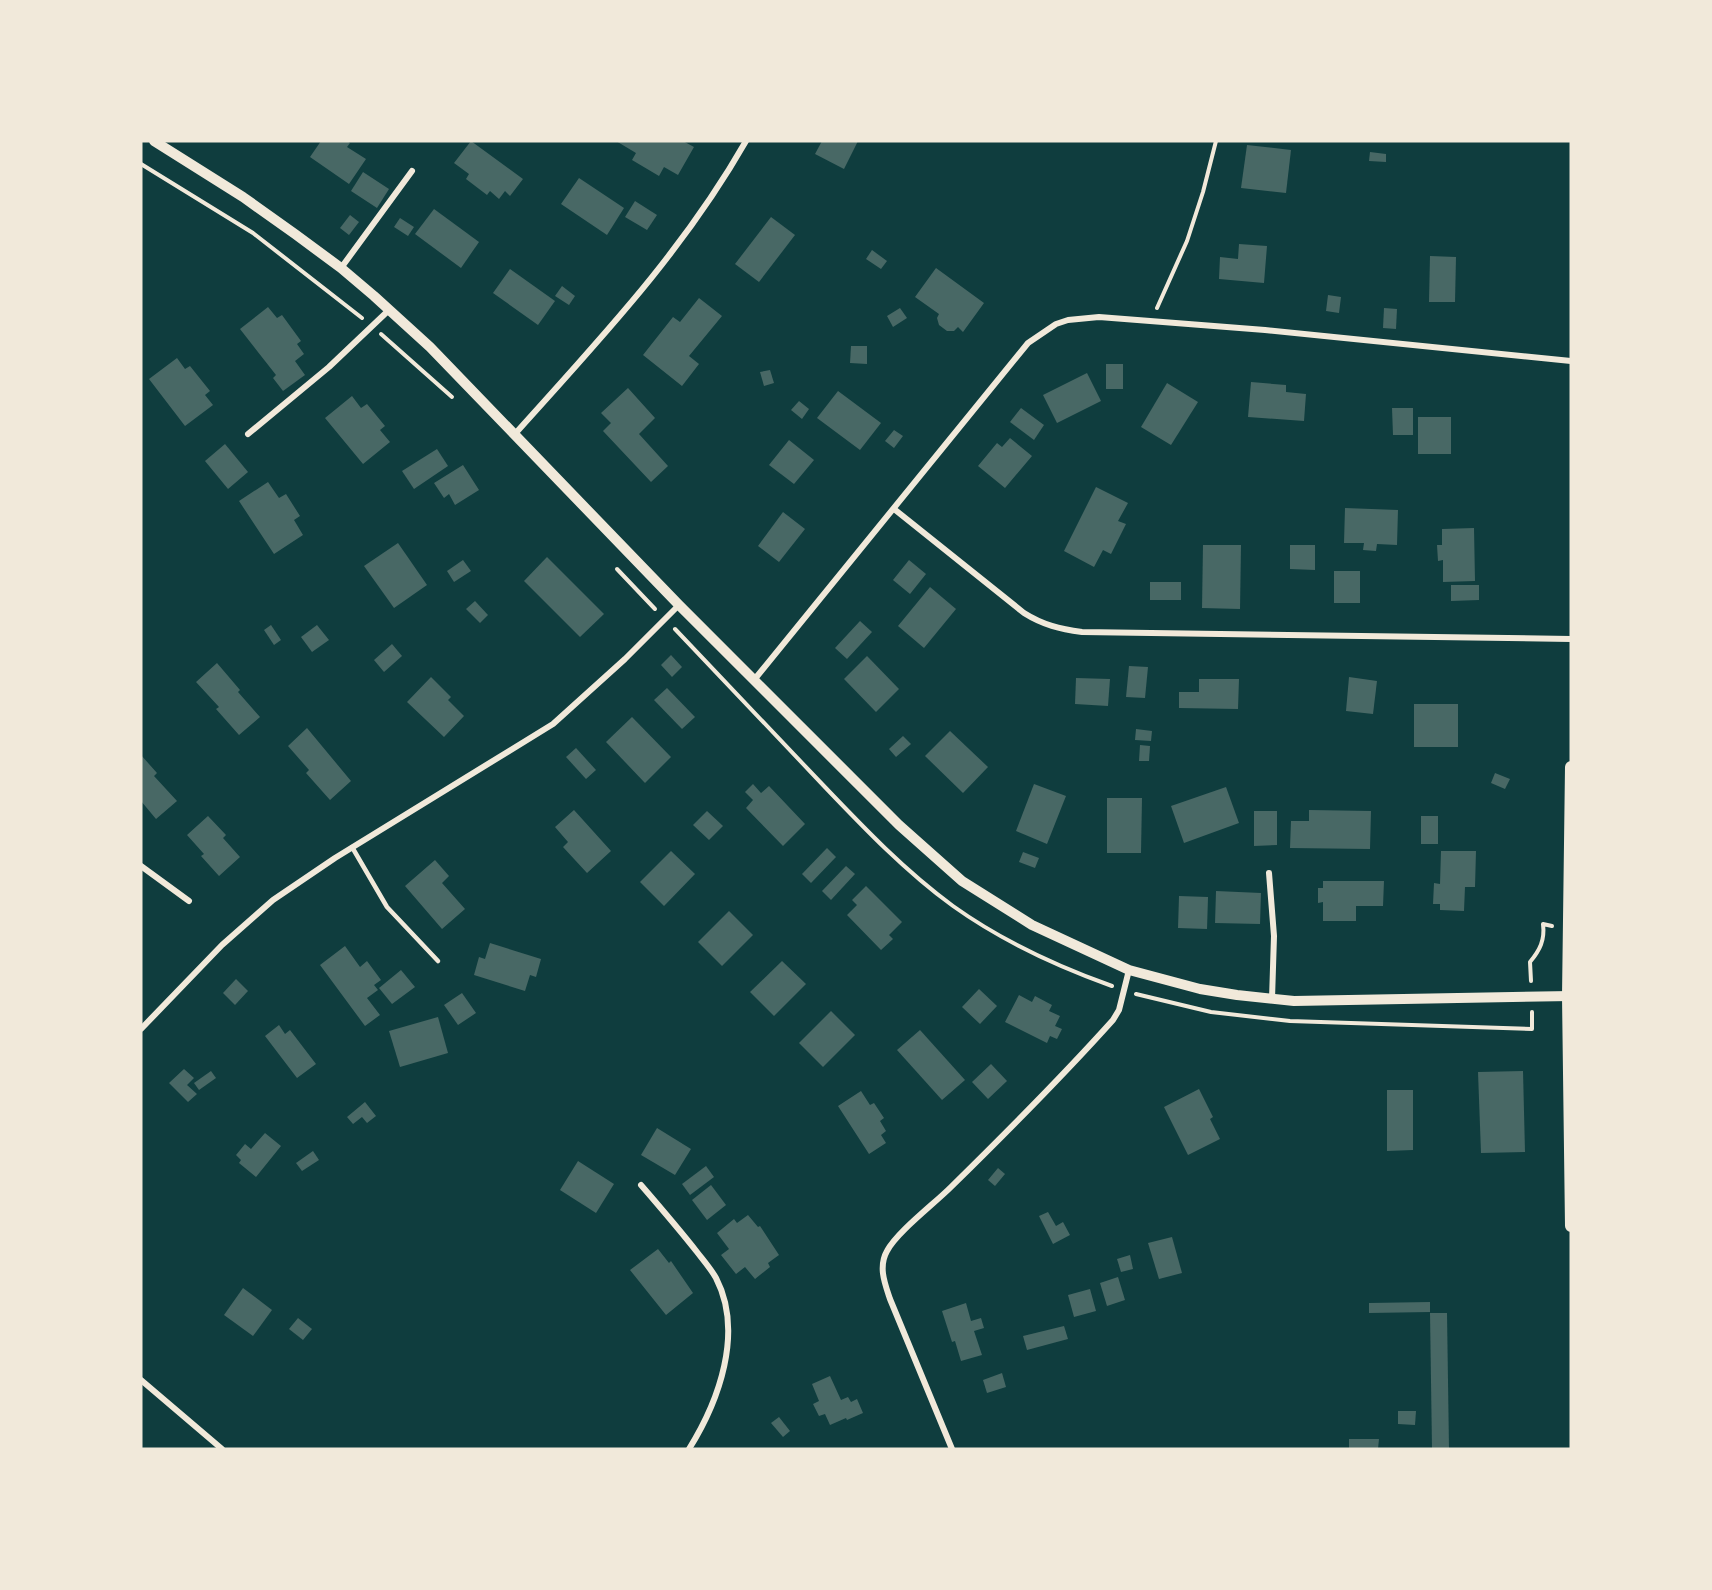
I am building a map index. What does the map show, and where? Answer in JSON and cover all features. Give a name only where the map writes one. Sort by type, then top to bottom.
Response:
[{"type":"main road","points":[[1571,767],[1569,930],[1571,1226]]},
{"type":"street","points":[[154,141],[243,197],[341,268],[389,310],[430,347],[513,436],[899,825],[962,881],[1032,925],[1129,970],[1200,989],[1272,999],[1294,1001],[1569,996]]},
{"type":"street","points":[[513,436],[626,311],[667,261],[704,210],[746,141]]},
{"type":"street","points":[[341,268],[412,171]]},
{"type":"street","points":[[248,434],[329,367],[389,310]]},
{"type":"street","points":[[754,681],[990,388],[1034,338],[1056,324],[1099,317],[1264,330],[1571,361]]},
{"type":"street","points":[[894,509],[1024,613],[1038,622],[1065,629],[1094,632],[1571,639]]},
{"type":"street","points":[[141,1029],[222,945],[262,909],[352,847],[553,724],[679,605]]},
{"type":"street","points":[[141,866],[189,901]]},
{"type":"street","points":[[1269,873],[1274,936],[1272,999]]},
{"type":"street","points":[[952,1449],[890,1299],[884,1281],[882,1263],[884,1257],[896,1239],[958,1180],[1106,1029],[1119,1010],[1129,970]]},
{"type":"street","points":[[641,1185],[681,1231],[715,1276],[724,1299],[729,1342],[725,1368],[709,1410],[689,1449]]},
{"type":"street","points":[[141,1380],[219,1448]]},
{"type":"lane","points":[[352,847],[387,907],[438,961]]},
{"type":"path","points":[[1151,322],[1163,290],[1187,241],[1216,141]]},
{"type":"path","points":[[141,164],[253,233],[373,326],[455,400]]},
{"type":"path","points":[[609,560],[872,836],[919,880],[954,907],[1005,940],[1074,973],[1165,1003],[1211,1012],[1290,1021],[1532,1029],[1530,962],[1545,937],[1543,924],[1569,930]]},
{"type":"building","points":[[321,141],[347,141],[350,143],[347,147],[366,159],[349,184],[310,157]]},
{"type":"building","points":[[471,141],[523,179],[510,196],[505,191],[499,199],[490,191],[487,195],[466,179],[469,174],[454,163]]},
{"type":"building","points":[[616,141],[683,141],[694,147],[678,175],[664,167],[659,176],[632,160],[636,153]]},
{"type":"building","points":[[822,141],[858,141],[844,169],[815,154]]},
{"type":"building","points":[[1247,145],[1291,150],[1286,193],[1241,188]]},
{"type":"building","points":[[1370,152],[1386,154],[1386,162],[1369,161]]},
{"type":"building","points":[[363,172],[389,189],[377,208],[351,191]]},
{"type":"building","points":[[579,178],[624,208],[607,235],[561,204]]},
{"type":"building","points":[[635,201],[657,215],[647,230],[625,217]]},
{"type":"building","points":[[434,209],[479,242],[461,268],[415,234]]},
{"type":"building","points":[[350,215],[359,222],[349,235],[340,228]]},
{"type":"building","points":[[771,217],[795,235],[759,282],[735,264]]},
{"type":"building","points":[[400,218],[414,227],[408,236],[394,227]]},
{"type":"building","points":[[1239,244],[1267,246],[1264,283],[1219,279],[1220,257],[1238,259]]},
{"type":"building","points":[[872,250],[887,261],[881,269],[866,259]]},
{"type":"building","points":[[1430,256],[1456,257],[1455,302],[1429,302]]},
{"type":"building","points":[[936,268],[984,303],[963,332],[958,327],[954,331],[947,331],[939,325],[937,318],[939,314],[915,297]]},
{"type":"building","points":[[510,269],[555,301],[538,325],[493,293]]},
{"type":"building","points":[[562,286],[575,296],[569,305],[555,296]]},
{"type":"building","points":[[1328,295],[1341,297],[1339,313],[1326,311]]},
{"type":"building","points":[[699,298],[722,316],[689,356],[699,364],[682,386],[643,355],[673,317],[680,322]]},
{"type":"building","points":[[268,307],[277,318],[282,315],[301,341],[297,344],[304,354],[295,361],[305,375],[283,391],[273,378],[276,375],[240,329]]},
{"type":"building","points":[[900,308],[907,318],[893,327],[887,316]]},
{"type":"building","points":[[1384,308],[1397,309],[1396,329],[1383,328]]},
{"type":"building","points":[[851,346],[867,346],[867,364],[850,363]]},
{"type":"building","points":[[177,358],[185,369],[190,366],[210,391],[205,395],[213,405],[185,426],[149,379]]},
{"type":"building","points":[[1106,364],[1123,364],[1123,389],[1106,389]]},
{"type":"building","points":[[770,370],[774,383],[764,386],[760,372]]},
{"type":"building","points":[[1087,373],[1101,401],[1057,423],[1043,395]]},
{"type":"building","points":[[1251,382],[1286,385],[1286,392],[1306,394],[1304,421],[1248,417]]},
{"type":"building","points":[[1167,383],[1198,402],[1171,445],[1141,427]]},
{"type":"building","points":[[628,388],[655,418],[639,434],[668,466],[651,482],[603,431],[611,423],[601,413]]},
{"type":"building","points":[[838,391],[881,423],[860,450],[817,418]]},
{"type":"building","points":[[352,396],[361,408],[367,404],[385,426],[380,430],[390,442],[363,464],[325,418]]},
{"type":"building","points":[[799,401],[809,409],[802,419],[791,410]]},
{"type":"building","points":[[1021,408],[1044,425],[1034,440],[1010,422]]},
{"type":"building","points":[[1392,408],[1413,408],[1413,435],[1393,435]]},
{"type":"building","points":[[1418,417],[1451,417],[1451,454],[1418,454]]},
{"type":"building","points":[[894,430],[903,436],[894,448],[885,441]]},
{"type":"building","points":[[1010,438],[1032,456],[1005,488],[978,466],[997,443],[1002,447]]},
{"type":"building","points":[[789,440],[814,460],[794,484],[769,465]]},
{"type":"building","points":[[225,444],[248,472],[228,489],[205,461]]},
{"type":"building","points":[[437,449],[448,466],[414,489],[402,471]]},
{"type":"building","points":[[463,465],[479,490],[455,505],[449,494],[444,498],[434,483]]},
{"type":"building","points":[[268,482],[279,498],[286,494],[300,516],[294,520],[303,535],[274,554],[239,501]]},
{"type":"building","points":[[1096,487],[1128,503],[1118,521],[1126,524],[1111,554],[1103,550],[1094,567],[1064,551]]},
{"type":"building","points":[[1345,508],[1398,510],[1397,545],[1377,544],[1376,551],[1363,550],[1364,543],[1344,543]]},
{"type":"building","points":[[783,512],[805,529],[779,562],[758,546]]},
{"type":"building","points":[[1474,528],[1475,581],[1443,582],[1443,560],[1438,561],[1437,545],[1442,545],[1442,529]]},
{"type":"building","points":[[398,543],[427,585],[394,608],[364,566]]},
{"type":"building","points":[[1203,545],[1241,545],[1240,609],[1202,608]]},
{"type":"building","points":[[1290,545],[1315,545],[1315,570],[1290,569]]},
{"type":"building","points":[[547,557],[604,614],[580,637],[524,581]]},
{"type":"building","points":[[463,560],[471,571],[454,582],[447,571]]},
{"type":"building","points":[[909,560],[926,574],[910,594],[893,580]]},
{"type":"building","points":[[1334,571],[1360,571],[1360,603],[1334,603]]},
{"type":"building","points":[[1150,582],[1181,582],[1181,600],[1150,600]]},
{"type":"building","points":[[1451,585],[1479,585],[1479,600],[1451,601]]},
{"type":"building","points":[[930,587],[956,609],[924,648],[898,626]]},
{"type":"building","points":[[475,601],[488,615],[480,623],[466,609]]},
{"type":"building","points":[[860,621],[872,632],[847,659],[835,648]]},
{"type":"building","points":[[271,625],[281,640],[274,645],[264,630]]},
{"type":"building","points":[[317,625],[329,640],[312,652],[301,637]]},
{"type":"building","points":[[392,644],[402,656],[384,672],[374,660]]},
{"type":"building","points":[[671,655],[682,667],[672,677],[661,665]]},
{"type":"building","points":[[867,656],[899,689],[876,712],[844,679]]},
{"type":"building","points":[[217,663],[260,717],[239,735],[216,709],[219,707],[196,682]]},
{"type":"building","points":[[1129,666],[1148,667],[1145,698],[1126,697]]},
{"type":"building","points":[[431,677],[451,697],[448,700],[464,716],[444,737],[407,702]]},
{"type":"building","points":[[1349,677],[1377,681],[1373,714],[1346,711]]},
{"type":"building","points":[[1076,678],[1110,679],[1108,706],[1075,704]]},
{"type":"building","points":[[1199,679],[1239,679],[1238,709],[1179,708],[1179,692],[1199,692]]},
{"type":"building","points":[[667,688],[695,717],[682,729],[654,700]]},
{"type":"building","points":[[1414,704],[1458,704],[1458,747],[1414,747]]},
{"type":"building","points":[[632,717],[671,757],[645,783],[606,742]]},
{"type":"building","points":[[307,728],[351,781],[330,800],[306,773],[309,770],[288,746]]},
{"type":"building","points":[[1136,729],[1152,731],[1151,741],[1135,740]]},
{"type":"building","points":[[950,731],[988,767],[963,793],[925,756]]},
{"type":"building","points":[[903,736],[911,744],[896,757],[889,749]]},
{"type":"building","points":[[1140,745],[1150,746],[1149,761],[1139,761]]},
{"type":"building","points":[[576,748],[596,770],[586,779],[566,757]]},
{"type":"building","points":[[141,755],[157,773],[154,776],[177,801],[156,819],[141,801]]},
{"type":"building","points":[[1495,773],[1510,779],[1505,789],[1491,783]]},
{"type":"building","points":[[753,784],[761,793],[769,786],[805,824],[783,846],[746,808],[753,800],[745,792]]},
{"type":"building","points":[[1034,784],[1066,796],[1047,844],[1016,831]]},
{"type":"building","points":[[1226,787],[1239,823],[1184,843],[1171,806]]},
{"type":"building","points":[[1107,798],[1142,798],[1141,853],[1107,853]]},
{"type":"building","points":[[574,810],[611,851],[587,873],[563,847],[568,842],[555,827]]},
{"type":"building","points":[[1309,810],[1371,811],[1370,849],[1290,848],[1291,821],[1309,821]]},
{"type":"building","points":[[707,811],[723,826],[709,840],[693,825]]},
{"type":"building","points":[[1254,811],[1277,811],[1277,845],[1254,846]]},
{"type":"building","points":[[208,816],[226,835],[223,838],[240,857],[219,876],[201,856],[204,854],[187,835]]},
{"type":"building","points":[[1421,816],[1438,816],[1438,844],[1421,844]]},
{"type":"building","points":[[827,848],[836,857],[811,883],[802,874]]},
{"type":"building","points":[[671,851],[695,874],[664,906],[640,882]]},
{"type":"building","points":[[1441,851],[1476,851],[1475,887],[1465,887],[1464,911],[1440,910],[1440,904],[1433,904],[1434,883],[1440,884]]},
{"type":"building","points":[[1023,852],[1039,858],[1035,868],[1019,862]]},
{"type":"building","points":[[435,860],[449,876],[442,883],[465,909],[442,929],[405,886]]},
{"type":"building","points":[[846,866],[855,874],[831,900],[822,891]]},
{"type":"building","points":[[1323,881],[1384,881],[1383,906],[1356,906],[1356,921],[1323,921],[1323,902],[1318,903],[1318,888],[1323,888]]},
{"type":"building","points":[[866,886],[902,922],[889,935],[893,939],[881,950],[847,915],[857,905],[852,900]]},
{"type":"building","points":[[1216,891],[1261,893],[1260,924],[1215,923]]},
{"type":"building","points":[[1179,896],[1208,897],[1207,929],[1178,928]]},
{"type":"building","points":[[729,911],[753,935],[722,966],[698,942]]},
{"type":"building","points":[[490,943],[541,959],[536,977],[530,975],[525,991],[474,975],[479,957],[485,959]]},
{"type":"building","points":[[345,946],[360,967],[367,961],[381,980],[374,985],[378,990],[367,998],[380,1015],[365,1026],[320,965]]},
{"type":"building","points":[[782,961],[806,984],[774,1016],[750,992]]},
{"type":"building","points":[[401,970],[415,987],[392,1004],[379,988]]},
{"type":"building","points":[[236,979],[248,991],[235,1005],[223,993]]},
{"type":"building","points":[[979,989],[997,1006],[980,1024],[962,1007]]},
{"type":"building","points":[[462,993],[476,1013],[458,1025],[444,1005]]},
{"type":"building","points":[[1019,995],[1032,1002],[1035,996],[1052,1005],[1049,1011],[1060,1016],[1055,1026],[1062,1029],[1057,1039],[1050,1036],[1047,1043],[1005,1022]]},
{"type":"building","points":[[831,1011],[855,1035],[823,1067],[799,1043]]},
{"type":"building","points":[[438,1017],[448,1053],[400,1067],[389,1031]]},
{"type":"building","points":[[279,1025],[285,1034],[290,1030],[316,1064],[297,1078],[265,1036]]},
{"type":"building","points":[[920,1030],[965,1080],[942,1100],[897,1050]]},
{"type":"building","points":[[991,1064],[1007,1081],[988,1099],[972,1082]]},
{"type":"building","points":[[184,1069],[194,1078],[187,1085],[197,1094],[188,1102],[169,1083]]},
{"type":"building","points":[[211,1071],[216,1078],[199,1090],[194,1083]]},
{"type":"building","points":[[1523,1071],[1525,1152],[1481,1153],[1478,1072]]},
{"type":"building","points":[[1199,1089],[1213,1117],[1210,1119],[1220,1139],[1188,1155],[1164,1107]]},
{"type":"building","points":[[1387,1090],[1413,1090],[1413,1150],[1387,1151]]},
{"type":"building","points":[[861,1091],[870,1105],[874,1103],[884,1118],[880,1121],[886,1131],[881,1135],[886,1143],[869,1154],[838,1106]]},
{"type":"building","points":[[365,1102],[376,1116],[367,1123],[362,1117],[353,1124],[347,1117]]},
{"type":"building","points":[[657,1128],[691,1149],[675,1175],[641,1155]]},
{"type":"building","points":[[265,1133],[281,1146],[256,1177],[239,1163],[241,1160],[236,1155],[245,1144],[251,1149]]},
{"type":"building","points":[[313,1151],[319,1160],[302,1171],[296,1163]]},
{"type":"building","points":[[578,1161],[614,1184],[596,1213],[560,1190]]},
{"type":"building","points":[[706,1166],[714,1177],[690,1195],[682,1184]]},
{"type":"building","points":[[998,1168],[1005,1174],[995,1186],[988,1180]]},
{"type":"building","points":[[711,1185],[726,1205],[707,1220],[692,1200]]},
{"type":"building","points":[[1048,1212],[1056,1226],[1063,1222],[1070,1235],[1053,1244],[1039,1216]]},
{"type":"building","points":[[748,1215],[758,1227],[760,1226],[779,1255],[768,1263],[770,1267],[755,1279],[745,1267],[736,1274],[721,1255],[729,1249],[717,1233],[734,1219],[737,1223]]},
{"type":"building","points":[[1172,1237],[1182,1273],[1159,1279],[1148,1243]]},
{"type":"building","points":[[658,1249],[669,1263],[671,1261],[693,1293],[666,1315],[630,1270]]},
{"type":"building","points":[[1130,1255],[1133,1269],[1121,1272],[1117,1259]]},
{"type":"building","points":[[1118,1277],[1125,1300],[1107,1306],[1100,1283]]},
{"type":"building","points":[[243,1288],[272,1310],[253,1336],[224,1315]]},
{"type":"building","points":[[1090,1289],[1096,1311],[1074,1317],[1068,1295]]},
{"type":"building","points":[[1430,1302],[1430,1312],[1369,1313],[1369,1303]]},
{"type":"building","points":[[966,1303],[971,1321],[981,1318],[984,1328],[974,1331],[982,1355],[961,1361],[942,1311]]},
{"type":"building","points":[[1430,1313],[1447,1313],[1449,1449],[1432,1449]]},
{"type":"building","points":[[298,1318],[312,1329],[303,1340],[289,1329]]},
{"type":"building","points":[[1064,1326],[1068,1339],[1027,1350],[1023,1336]]},
{"type":"building","points":[[1002,1373],[1006,1387],[987,1393],[983,1380]]},
{"type":"building","points":[[830,1376],[841,1400],[848,1397],[851,1402],[857,1399],[863,1413],[830,1425],[825,1414],[819,1416],[813,1404],[819,1401],[812,1384]]},
{"type":"building","points":[[1398,1411],[1416,1411],[1415,1425],[1398,1424]]},
{"type":"building","points":[[779,1417],[790,1431],[783,1437],[771,1423]]},
{"type":"building","points":[[1349,1439],[1379,1439],[1378,1449],[1349,1449]]}]
